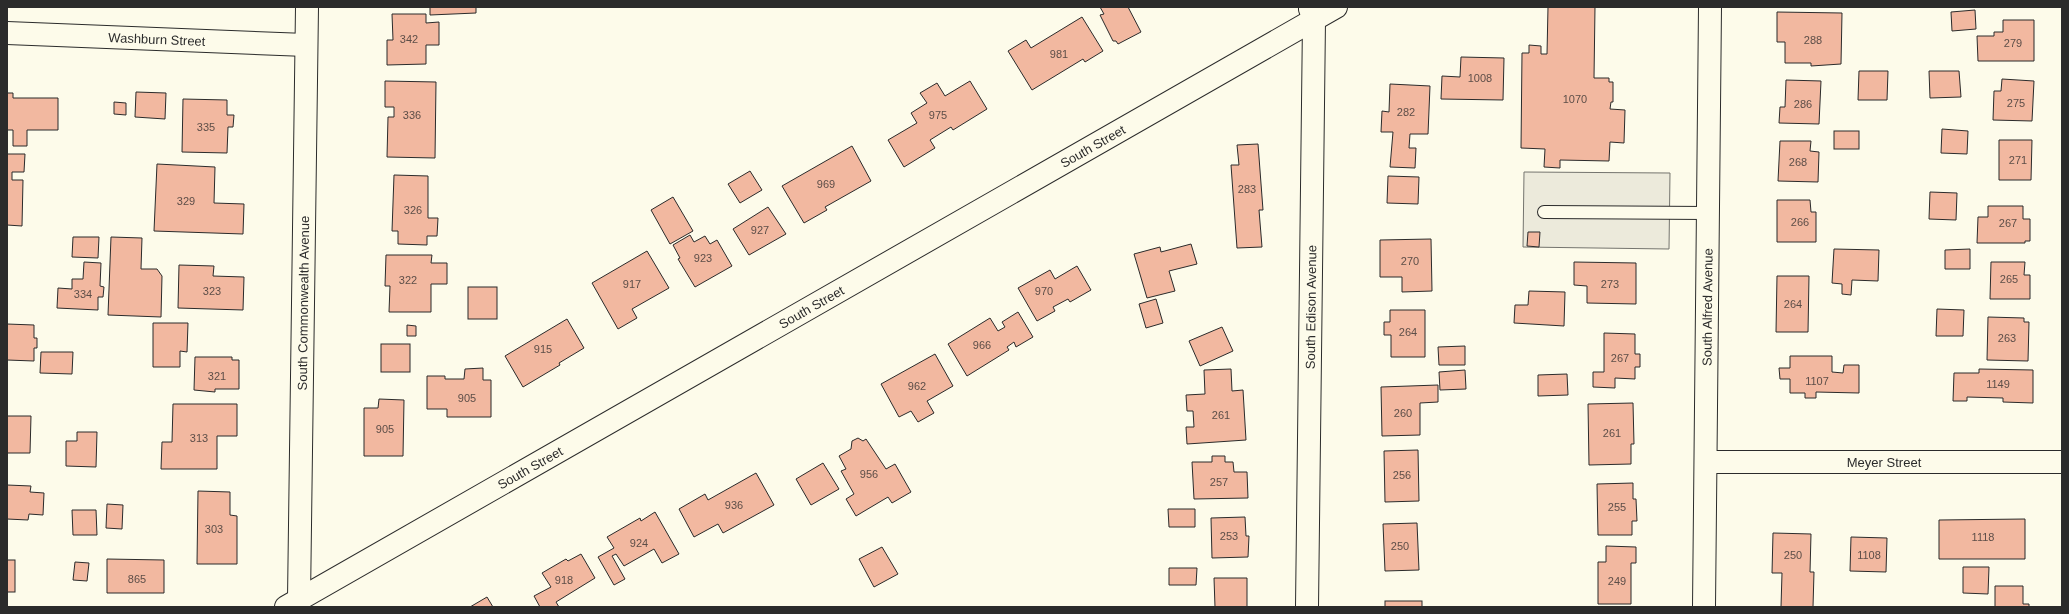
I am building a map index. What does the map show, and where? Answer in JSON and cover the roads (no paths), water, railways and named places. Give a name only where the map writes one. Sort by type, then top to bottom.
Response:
[{"type":"street","name":"South Commonwealth Avenue","points":[[292,603],[307,7]]},
{"type":"street","name":"South Street","points":[[292,603],[1311,14],[1336,7]]},
{"type":"street","name":"South Alfred Avenue","points":[[1704,607],[1707,462],[1707,214],[1710,7]]},
{"type":"street","name":"South Edison Avenue","points":[[1307,607],[1311,14]]},
{"type":"street","name":"Washburn Street","points":[[7,34],[306,45]]},
{"type":"street","name":"Meyer Street","points":[[1707,462],[2062,462]]},
{"type":"lane","points":[[1544,212],[1707,214]]}]
